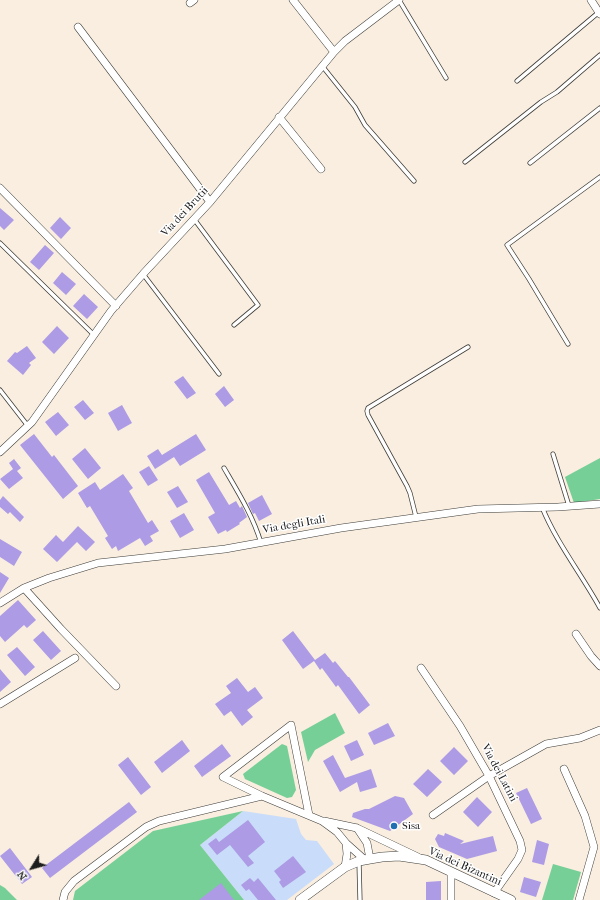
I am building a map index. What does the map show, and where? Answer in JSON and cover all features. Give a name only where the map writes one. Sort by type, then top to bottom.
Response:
[{"type":"street","points":[[293,0],[334,52]]},
{"type":"street","name":"Via dei Brutii","points":[[0,452],[28,427],[116,306],[143,274],[210,202],[334,52],[399,0]]},
{"type":"street","points":[[591,0],[599,13]]},
{"type":"street","points":[[78,27],[210,202]]},
{"type":"street","points":[[279,117],[321,168]]},
{"type":"street","points":[[0,188],[116,306]]},
{"type":"street","name":"Via degli Itali","points":[[0,602],[24,588],[49,578],[98,563],[225,549],[341,528],[478,509],[600,504]]},
{"type":"street","points":[[24,588],[116,686]]},
{"type":"street","points":[[576,634],[600,666]]},
{"type":"street","points":[[0,704],[75,658]]},
{"type":"street","name":"Via dei Latini","points":[[421,668],[460,726],[489,776],[520,841],[522,850],[518,859],[494,893]]},
{"type":"street","points":[[309,815],[291,725],[223,777],[262,796],[322,821],[337,832],[346,843],[365,860]]},
{"type":"street","points":[[433,815],[489,776],[546,744],[580,738],[600,730]]},
{"type":"street","points":[[564,769],[585,816],[594,847],[579,900]]},
{"type":"street","points":[[64,900],[65,892],[74,881],[146,827],[158,821],[262,796]]},
{"type":"street","points":[[322,821],[357,828],[426,860]]},
{"type":"street","points":[[357,828],[367,843],[365,860]]},
{"type":"street","points":[[345,867],[347,854],[346,843]]},
{"type":"street","name":"Via dei Bizantini","points":[[300,900],[345,867],[365,860],[399,856],[426,860],[511,900]]},
{"type":"street","points":[[451,872],[452,900]]},
{"type":"lane","points":[[399,0],[446,78]]},
{"type":"lane","points":[[517,81],[599,13]]},
{"type":"lane","points":[[465,162],[541,102],[557,92],[600,54]]},
{"type":"lane","points":[[322,66],[355,107],[365,125],[414,181]]},
{"type":"lane","points":[[530,163],[600,108]]},
{"type":"lane","points":[[568,344],[507,245],[600,177]]},
{"type":"lane","points":[[194,219],[258,305],[234,325]]},
{"type":"lane","points":[[0,243],[94,335]]},
{"type":"lane","points":[[143,274],[219,374]]},
{"type":"lane","points":[[416,517],[407,486],[367,411],[368,408],[468,347]]},
{"type":"lane","points":[[0,390],[28,427]]},
{"type":"lane","points":[[553,454],[569,506]]},
{"type":"lane","points":[[224,468],[242,497],[261,543]]},
{"type":"lane","points":[[542,507],[548,522],[587,584],[600,608]]},
{"type":"lane","points":[[360,900],[365,860]]},
{"type":"shaded area","points":[[243,811],[296,819],[301,834],[306,840],[317,841],[334,864],[287,900],[244,900],[200,845]]},
{"type":"green space","points":[[600,458],[600,499],[574,503],[565,477]]},
{"type":"green space","points":[[335,713],[345,733],[315,750],[308,762],[301,732]]},
{"type":"green space","points":[[282,744],[287,746],[296,790],[292,797],[287,798],[245,779],[243,774]]},
{"type":"green space","points":[[243,811],[200,845],[244,900],[73,900],[75,891],[153,831]]},
{"type":"green space","points":[[553,864],[581,872],[573,900],[542,900]]},
{"type":"green space","points":[[0,885],[5,888],[17,900],[0,900]]},
{"type":"building","points":[[0,208],[14,220],[4,230],[0,226]]},
{"type":"building","points":[[60,217],[71,228],[61,239],[50,228]]},
{"type":"building","points":[[45,245],[54,253],[39,270],[30,262]]},
{"type":"building","points":[[62,272],[76,284],[66,295],[53,283]]},
{"type":"building","points":[[84,294],[98,307],[87,319],[73,306]]},
{"type":"building","points":[[57,326],[69,338],[54,354],[42,342]]},
{"type":"building","points":[[27,346],[36,358],[29,363],[31,365],[23,375],[7,361],[15,352],[17,353]]},
{"type":"building","points":[[183,376],[196,393],[187,399],[174,382]]},
{"type":"building","points":[[224,386],[234,400],[225,407],[215,394]]},
{"type":"building","points":[[83,400],[94,413],[85,420],[74,407]]},
{"type":"building","points":[[122,405],[132,423],[118,431],[108,413]]},
{"type":"building","points":[[58,412],[69,425],[56,436],[45,422]]},
{"type":"building","points":[[34,434],[52,457],[54,455],[78,486],[63,499],[20,445]]},
{"type":"building","points":[[196,434],[206,450],[180,466],[174,457],[155,469],[147,456],[158,449],[162,455]]},
{"type":"building","points":[[85,448],[101,468],[88,479],[72,459]]},
{"type":"building","points":[[14,459],[21,468],[17,471],[23,478],[9,489],[0,479],[13,469],[9,463]]},
{"type":"building","points":[[149,466],[158,480],[148,486],[139,472]]},
{"type":"building","points":[[209,472],[229,505],[236,501],[240,508],[242,506],[247,517],[239,523],[240,524],[227,532],[226,530],[218,534],[208,517],[215,513],[196,480]]},
{"type":"building","points":[[123,474],[133,488],[129,491],[148,523],[152,520],[159,531],[150,536],[153,541],[145,546],[140,538],[118,551],[116,546],[112,549],[105,538],[108,536],[90,506],[87,508],[78,493],[95,482],[100,490]]},
{"type":"building","points":[[178,486],[188,502],[177,508],[167,492]]},
{"type":"building","points":[[262,495],[272,514],[259,521],[255,513],[253,514],[248,503]]},
{"type":"building","points":[[3,496],[24,517],[20,522],[10,512],[8,514],[0,507],[0,500]]},
{"type":"building","points":[[184,513],[194,530],[180,538],[170,521]]},
{"type":"building","points":[[78,526],[95,542],[86,551],[77,542],[57,562],[43,549],[56,535],[63,542]]},
{"type":"building","points":[[0,539],[22,552],[14,566],[0,557]]},
{"type":"building","points":[[0,572],[9,578],[0,593]]},
{"type":"building","points":[[18,600],[36,620],[27,628],[24,625],[5,642],[0,636],[0,616]]},
{"type":"building","points":[[43,631],[61,651],[51,660],[33,640]]},
{"type":"building","points":[[293,631],[315,660],[325,653],[333,663],[335,661],[370,705],[359,714],[338,685],[336,687],[322,668],[320,670],[314,661],[303,669],[282,640]]},
{"type":"building","points":[[17,647],[35,667],[25,676],[7,655]]},
{"type":"building","points":[[0,669],[11,682],[0,692]]},
{"type":"building","points":[[237,678],[248,692],[255,687],[263,698],[247,710],[253,717],[242,726],[231,711],[224,716],[215,704],[231,693],[226,686]]},
{"type":"building","points":[[388,723],[395,736],[374,745],[368,733]]},
{"type":"building","points":[[182,740],[190,751],[162,773],[154,762]]},
{"type":"building","points":[[357,740],[364,755],[351,761],[344,746]]},
{"type":"building","points":[[222,744],[231,756],[202,777],[194,766]]},
{"type":"building","points":[[454,747],[468,761],[454,775],[440,761]]},
{"type":"building","points":[[333,755],[345,778],[371,769],[377,787],[360,792],[357,782],[340,792],[323,761]]},
{"type":"building","points":[[128,757],[151,787],[141,795],[118,765]]},
{"type":"building","points":[[428,769],[442,782],[427,797],[413,784]]},
{"type":"building","points":[[527,788],[542,819],[531,824],[516,793]]},
{"type":"building","points":[[395,796],[404,798],[413,814],[390,831],[352,817],[353,813],[369,809]]},
{"type":"building","points":[[477,797],[492,812],[478,827],[463,812]]},
{"type":"building","points":[[129,802],[137,812],[50,878],[42,868]]},
{"type":"building","points":[[248,820],[265,842],[248,856],[254,863],[248,867],[230,845],[217,855],[208,844],[216,838],[219,842]]},
{"type":"building","points":[[445,833],[464,841],[460,844],[493,836],[497,851],[467,859],[439,847],[435,839],[438,834],[444,836]]},
{"type":"building","points":[[537,840],[549,844],[544,865],[532,862]]},
{"type":"building","points":[[10,848],[32,877],[22,884],[0,856]]},
{"type":"building","points":[[293,856],[306,872],[283,888],[279,882],[281,880],[274,871]]},
{"type":"building","points":[[524,877],[541,882],[536,897],[520,892]]},
{"type":"building","points":[[250,878],[254,882],[258,878],[276,900],[258,900],[249,889],[246,891],[241,885]]},
{"type":"building","points":[[441,881],[441,900],[426,900],[426,882]]},
{"type":"building","points":[[221,883],[234,900],[199,900]]},
{"type":"place","name":"Sisa","points":[[394,826]]}]
